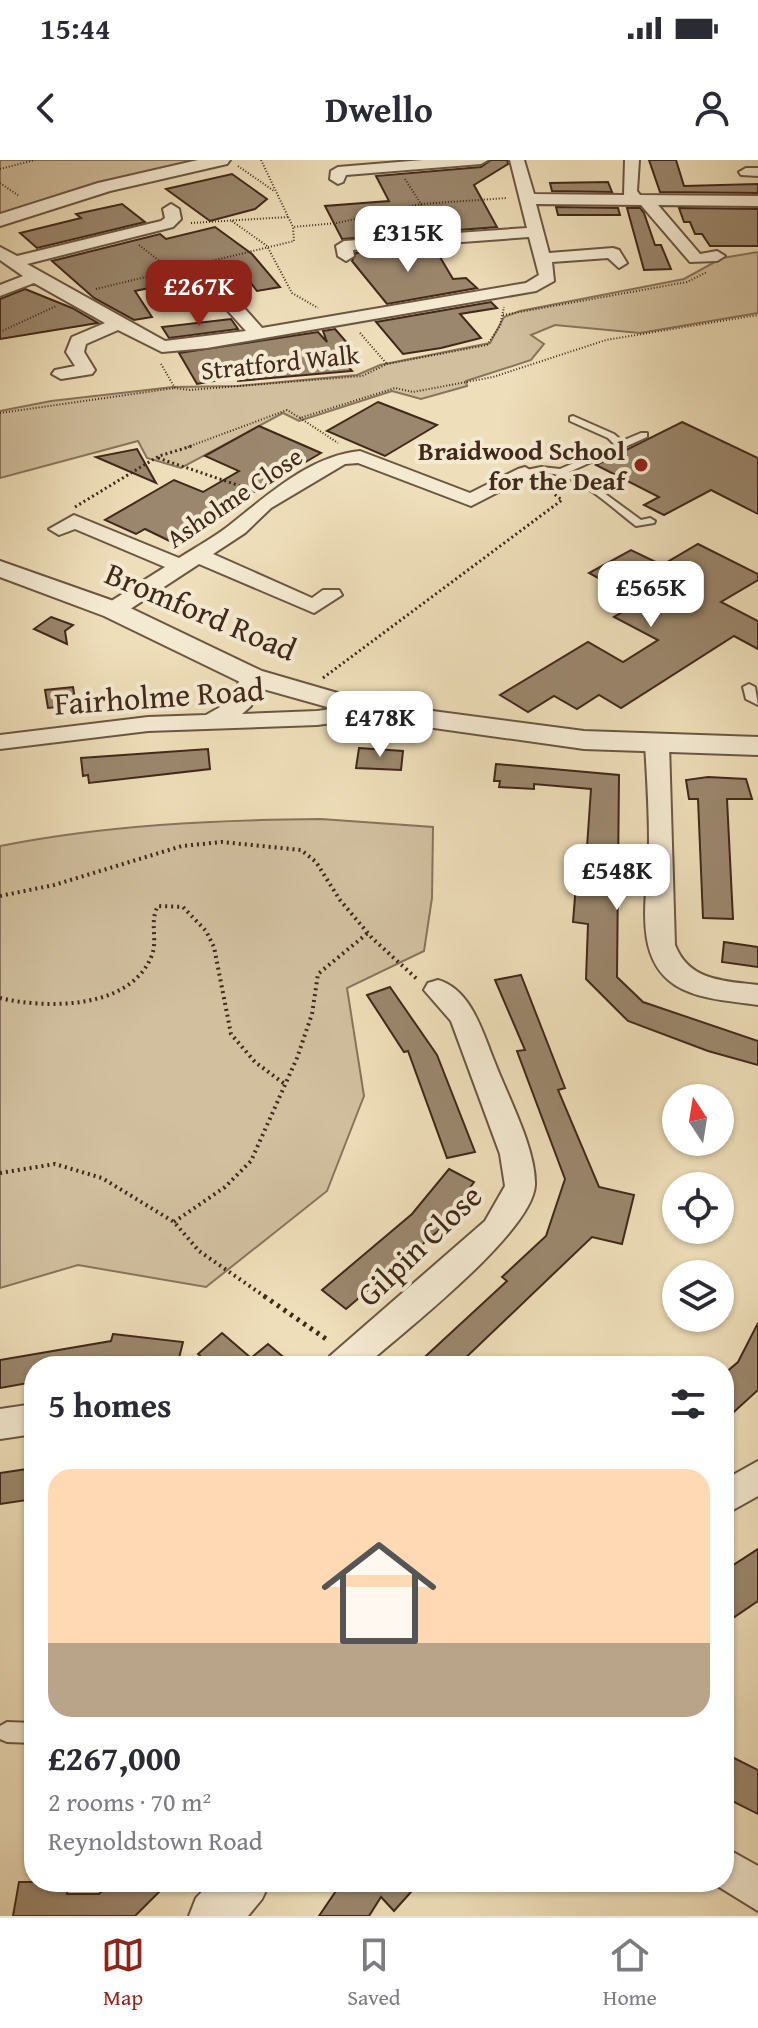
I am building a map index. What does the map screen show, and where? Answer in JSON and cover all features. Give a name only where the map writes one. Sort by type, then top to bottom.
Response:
[{"type":"street","points":[[0,220],[105,187],[221,160]]},
{"type":"street","points":[[338,179],[338,171],[481,160]]},
{"type":"street","points":[[0,252],[18,261],[35,277],[162,347],[258,334],[492,293],[546,281],[533,232],[530,199],[517,160]]},
{"type":"street","points":[[632,160],[629,192],[696,259],[717,256]]},
{"type":"street","points":[[530,199],[758,201]]},
{"type":"street","points":[[18,261],[124,234],[169,217]]},
{"type":"street","points":[[346,256],[344,246],[533,232]]},
{"type":"street","points":[[542,258],[613,253],[619,263]]},
{"type":"street","points":[[0,291],[35,277]]},
{"type":"street","points":[[203,298],[223,295],[258,334]]},
{"type":"street","points":[[61,374],[86,370],[75,352],[78,341],[116,324]]},
{"type":"street","points":[[360,457],[471,500],[525,473]]},
{"type":"street","name":"Asholme Close","points":[[113,610],[238,529],[272,499],[340,459],[360,457]]},
{"type":"street","points":[[66,525],[179,566]]},
{"type":"street","points":[[199,556],[314,607],[331,595]]},
{"type":"street","name":"Bromford Road","points":[[0,569],[113,610],[252,677],[370,711],[525,734],[657,744],[758,746]]},
{"type":"street","points":[[214,720],[239,706],[252,677]]},
{"type":"street","name":"Fairholme Road","points":[[0,742],[80,731],[214,720],[317,718],[370,711]]},
{"type":"street","points":[[657,744],[662,850],[659,905],[662,944],[668,961],[678,974],[704,986],[758,995]]},
{"type":"street","name":"Gilpin Close","points":[[354,1356],[496,1230],[515,1202],[520,1186],[515,1154],[463,1017],[438,990]]},
{"type":"street","points":[[0,1424],[24,1420]]},
{"type":"street","points":[[734,1493],[758,1477]]},
{"type":"street","points":[[734,1874],[758,1891]]},
{"type":"street","points":[[214,1916],[236,1892]]},
{"type":"lane","points":[[573,419],[611,436],[622,446]]},
{"type":"lane","points":[[564,471],[644,435]]},
{"type":"lane","points":[[525,473],[539,468],[564,471],[640,524],[650,521]]},
{"type":"lane","points":[[749,687],[752,699],[758,702]]},
{"type":"lane","points":[[7,1732],[24,1733]]},
{"type":"path","points":[[0,169],[35,160]]},
{"type":"path","points":[[229,160],[276,192]]},
{"type":"path","points":[[0,332],[68,301],[71,295],[294,241],[293,227],[261,160]]},
{"type":"path","points":[[395,167],[424,204],[441,239]]},
{"type":"path","points":[[351,220],[424,204],[530,199]]},
{"type":"path","points":[[293,227],[429,215]]},
{"type":"path","points":[[169,217],[232,221],[288,217]]},
{"type":"path","points":[[232,221],[267,246]]},
{"type":"path","points":[[124,234],[171,270]]},
{"type":"path","name":"Stratford Walk","points":[[267,246],[292,293],[367,337],[387,364]]},
{"type":"path","points":[[492,293],[504,307],[503,315],[687,282],[703,277],[710,270],[696,259]]},
{"type":"path","name":"Stratford Walk","points":[[162,347],[157,356],[175,388],[241,388],[362,376],[387,364],[487,345],[503,315]]},
{"type":"path","points":[[300,418],[395,388],[413,392],[493,377],[606,340],[758,315]]},
{"type":"path","points":[[0,413],[175,388]]},
{"type":"path","points":[[66,525],[75,504],[157,458],[287,410],[360,457]]},
{"type":"path","points":[[157,458],[219,476],[272,499]]},
{"type":"path","points":[[305,691],[562,500],[525,473]]},
{"type":"path","points":[[0,896],[54,885],[182,846],[222,842],[301,850],[311,856],[332,889],[369,932],[415,979],[438,990]]},
{"type":"path","points":[[0,998],[16,1003],[60,1004],[113,994],[139,974],[152,954],[153,914],[158,906],[183,907],[206,931],[214,947],[231,1034],[255,1062],[286,1085]]},
{"type":"path","points":[[174,1222],[225,1187],[251,1161],[286,1085],[312,1014],[318,974],[369,932]]},
{"type":"path","points":[[0,1173],[55,1164],[80,1170],[140,1198],[174,1222],[199,1251],[339,1356]]},
{"type":"shaded area","points":[[0,160],[203,160],[0,217]]},
{"type":"shaded area","points":[[758,252],[758,313],[640,333],[555,325],[531,335],[544,344],[531,360],[466,381],[467,386],[421,399],[392,391],[299,421],[283,413],[181,468],[147,458],[138,441],[0,478],[0,411],[51,401],[173,387],[238,386],[357,375],[380,365],[490,343],[504,317],[520,311],[684,279],[722,258]]},
{"type":"shaded area","points":[[321,819],[433,827],[432,898],[424,951],[347,988],[364,1096],[327,1191],[206,1287],[78,1265],[0,1288],[0,846],[80,833],[160,825]]},
{"type":"building","points":[[491,160],[507,160],[508,164],[474,185],[497,227],[342,239],[325,206],[389,201],[376,176],[481,167]]},
{"type":"building","points":[[649,160],[676,160],[684,186],[758,184],[758,193],[660,192]]},
{"type":"building","points":[[232,174],[267,199],[255,209],[210,221],[166,189]]},
{"type":"building","points":[[608,182],[612,192],[552,191],[550,183]]},
{"type":"building","points":[[122,204],[145,222],[37,248],[20,233],[81,218],[76,214]]},
{"type":"building","points":[[556,207],[618,208],[620,215],[558,215]]},
{"type":"building","points":[[627,208],[640,208],[644,213],[655,245],[661,245],[671,269],[644,270]]},
{"type":"building","points":[[679,208],[758,209],[758,246],[710,246],[702,234],[695,234],[690,222],[684,222]]},
{"type":"building","points":[[215,227],[252,254],[280,287],[257,291],[240,269],[135,291],[152,317],[134,320],[94,298],[52,261],[160,234],[166,239]]},
{"type":"building","points":[[434,247],[453,279],[466,278],[477,288],[387,304],[352,261],[356,253]]},
{"type":"building","points":[[25,289],[72,308],[98,323],[0,339],[0,299]]},
{"type":"building","points":[[491,302],[497,308],[460,314],[481,338],[441,348],[403,354],[376,322]]},
{"type":"building","points":[[231,319],[238,329],[169,338],[162,327]]},
{"type":"building","points":[[335,329],[355,352],[338,355],[352,371],[238,381],[237,377],[197,384],[179,353],[318,332],[327,342],[323,331]]},
{"type":"building","points":[[378,402],[437,425],[385,456],[327,431]]},
{"type":"building","points":[[682,422],[758,458],[758,514],[711,490],[664,515],[644,505],[659,497],[596,465]]},
{"type":"building","points":[[259,426],[321,453],[196,526],[203,530],[178,545],[145,529],[136,534],[105,520],[174,480],[203,492],[239,471],[205,456]]},
{"type":"building","points":[[137,449],[156,483],[96,457]]},
{"type":"building","points":[[698,544],[758,574],[758,580],[721,602],[758,621],[758,649],[734,636],[621,708],[599,695],[577,709],[554,696],[528,712],[500,695],[588,642],[623,662],[658,640],[614,617],[641,601],[589,573],[631,550],[662,565]]},
{"type":"building","points":[[51,617],[73,625],[65,631],[67,644],[34,629]]},
{"type":"building","points":[[73,687],[76,705],[48,708],[45,690]]},
{"type":"building","points":[[359,748],[403,751],[401,770],[356,768]]},
{"type":"building","points":[[208,749],[210,769],[89,783],[88,775],[83,776],[81,758]]},
{"type":"building","points":[[496,764],[619,775],[617,977],[643,1002],[758,1041],[758,1065],[708,1051],[628,1021],[586,979],[588,924],[573,922],[579,847],[587,847],[591,789],[534,784],[534,789],[499,787],[500,781],[494,781]]},
{"type":"building","points":[[708,777],[746,779],[752,799],[727,799],[733,919],[703,918],[698,799],[689,799],[686,780]]},
{"type":"building","points":[[724,942],[758,947],[758,967],[722,962]]},
{"type":"building","points":[[521,975],[565,1088],[558,1090],[599,1187],[634,1195],[622,1244],[592,1237],[467,1356],[426,1356],[507,1281],[502,1277],[546,1236],[565,1179],[517,1051],[525,1050],[495,980]]},
{"type":"building","points":[[390,987],[437,1055],[475,1152],[447,1158],[408,1051],[404,1052],[367,995]]},
{"type":"building","points":[[449,1169],[474,1182],[438,1231],[346,1309],[322,1290],[412,1214]]},
{"type":"building","points":[[758,1323],[758,1390],[734,1412],[734,1365]]},
{"type":"building","points":[[222,1333],[249,1356],[200,1356],[198,1354]]},
{"type":"building","points":[[113,1334],[183,1342],[180,1356],[24,1356],[24,1384],[0,1388],[0,1360],[111,1341]]},
{"type":"building","points":[[268,1344],[282,1356],[253,1356]]},
{"type":"building","points":[[24,1469],[24,1500],[0,1504],[0,1473]]},
{"type":"building","points":[[758,1549],[758,1601],[734,1617],[734,1565]]},
{"type":"building","points":[[734,1758],[758,1770],[758,1814],[734,1802]]},
{"type":"building","points":[[19,1882],[24,1882],[24,1892],[159,1892],[135,1916],[13,1916]]},
{"type":"building","points":[[335,1892],[411,1892],[394,1911],[381,1897],[369,1916],[319,1916]]},
{"type":"place","name":"Braidwood School for the Deaf","points":[[641,465]]}]
